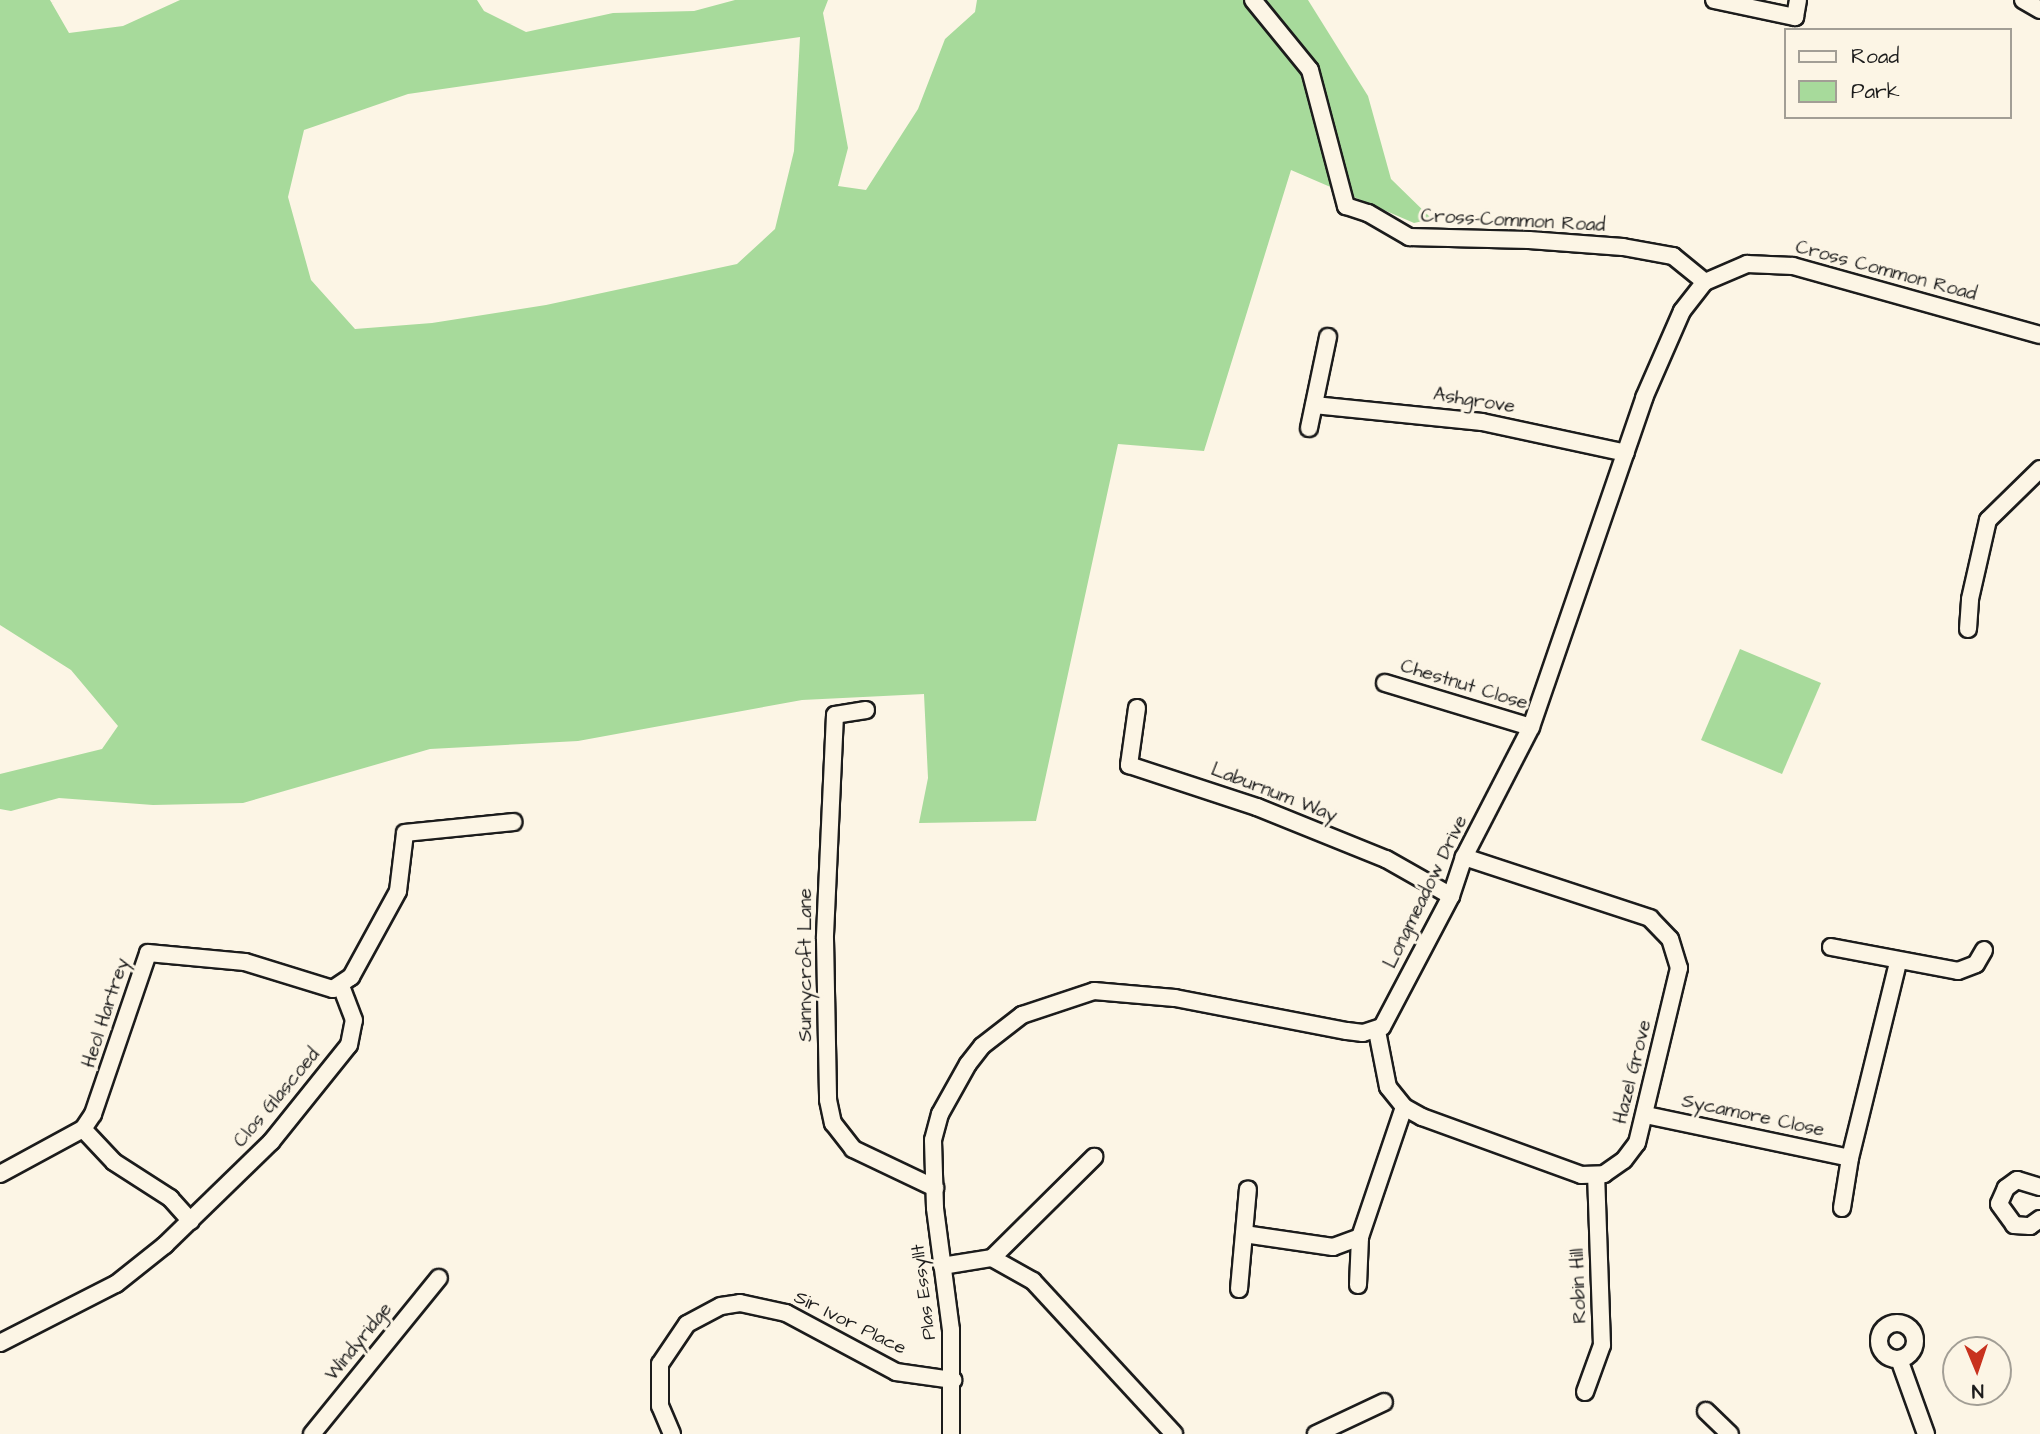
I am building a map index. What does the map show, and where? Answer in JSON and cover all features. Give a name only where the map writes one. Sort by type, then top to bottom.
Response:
[{"type":"street","name":"Cross-Common Road","points":[[1253,0],[1310,69],[1346,206],[1368,213],[1409,237],[1623,247],[1673,256],[1705,282]]},
{"type":"street","points":[[1714,0],[1795,17],[1798,0]]},
{"type":"street","points":[[2024,0],[2040,10]]},
{"type":"street","name":"Cross Common Road","points":[[1705,282],[1747,264],[1793,266],[2035,330]]},
{"type":"street","name":"Longmeadow Drive","points":[[1377,1031],[1451,896],[1464,857],[1531,727],[1626,453],[1682,311],[1705,282]]},
{"type":"street","points":[[1309,428],[1328,337]]},
{"type":"street","name":"Ashgrove","points":[[1314,405],[1482,422],[1626,453]]},
{"type":"street","points":[[1968,629],[1970,599],[1988,520],[2040,469]]},
{"type":"street","name":"Chestnut Close","points":[[1385,683],[1531,727]]},
{"type":"street","name":"Laburnum Way","points":[[1137,708],[1129,765],[1309,828],[1386,859],[1451,896]]},
{"type":"street","name":"Sunnycroft Lane","points":[[866,710],[835,715],[825,939],[828,1100],[833,1123],[853,1149],[935,1188]]},
{"type":"street","points":[[341,986],[367,950],[398,891],[405,832],[513,822]]},
{"type":"street","name":"Hazel Grove","points":[[1464,857],[1650,918],[1670,939],[1679,968],[1646,1115],[1637,1143],[1624,1160],[1595,1175]]},
{"type":"street","points":[[1831,947],[1898,963],[1962,970],[1976,964],[1983,950]]},
{"type":"street","name":"Heol Hartrey","points":[[83,1129],[102,1094],[148,953],[245,962],[288,973],[323,989],[341,986]]},
{"type":"street","points":[[1842,1208],[1850,1158],[1898,963]]},
{"type":"street","name":"Clos Glascoed","points":[[0,1343],[116,1284],[191,1221],[271,1142],[349,1045],[354,1020],[341,986]]},
{"type":"street","points":[[935,1188],[933,1140],[940,1114],[968,1064],[1000,1030],[1046,1004],[1094,991],[1128,991],[1347,1031],[1377,1031],[1382,1074],[1404,1107],[1565,1170],[1595,1175]]},
{"type":"street","points":[[1358,1285],[1360,1237],[1404,1107]]},
{"type":"street","name":"Sycamore Close","points":[[1646,1115],[1850,1158]]},
{"type":"street","points":[[0,1174],[83,1129],[114,1162],[170,1198],[191,1221]]},
{"type":"street","points":[[943,1266],[992,1258],[1094,1157]]},
{"type":"street","name":"Robin Hill","points":[[1585,1392],[1602,1345],[1595,1175]]},
{"type":"street","points":[[2037,1228],[2006,1219],[2001,1194],[2017,1181],[2040,1187]]},
{"type":"street","name":"Plas Essyllt","points":[[935,1188],[953,1380],[951,1434]]},
{"type":"street","points":[[1239,1289],[1248,1189]]},
{"type":"street","points":[[1244,1234],[1334,1247],[1360,1237]]},
{"type":"street","points":[[992,1258],[1033,1281],[1174,1434]]},
{"type":"street","name":"Windyridge","points":[[312,1434],[439,1278]]},
{"type":"street","name":"Sir Ivor Place","points":[[671,1434],[660,1406],[660,1364],[687,1324],[721,1306],[740,1303],[786,1313],[896,1372],[953,1380]]},
{"type":"street","points":[[1899,1359],[1926,1434]]},
{"type":"street","points":[[1315,1434],[1384,1402]]},
{"type":"street","points":[[1706,1411],[1730,1434]]},
{"type":"green space","points":[[0,0],[50,0],[69,33],[123,26],[180,0],[477,0],[484,11],[526,32],[613,13],[694,11],[735,0],[828,0],[823,13],[848,148],[838,186],[866,190],[918,109],[945,39],[975,12],[977,0],[1308,0],[1368,96],[1391,179],[1432,219],[1414,223],[1291,170],[1204,451],[1118,444],[1036,821],[919,823],[928,778],[924,694],[802,700],[578,741],[430,749],[243,803],[153,805],[59,798],[11,811],[0,809],[0,774],[102,749],[118,726],[71,670],[0,625]],"holes":[[[800,37],[794,151],[775,229],[737,264],[546,305],[432,323],[355,329],[311,280],[288,197],[304,130],[408,94]]]},
{"type":"green space","points":[[1740,649],[1821,683],[1782,774],[1701,740]]}]
